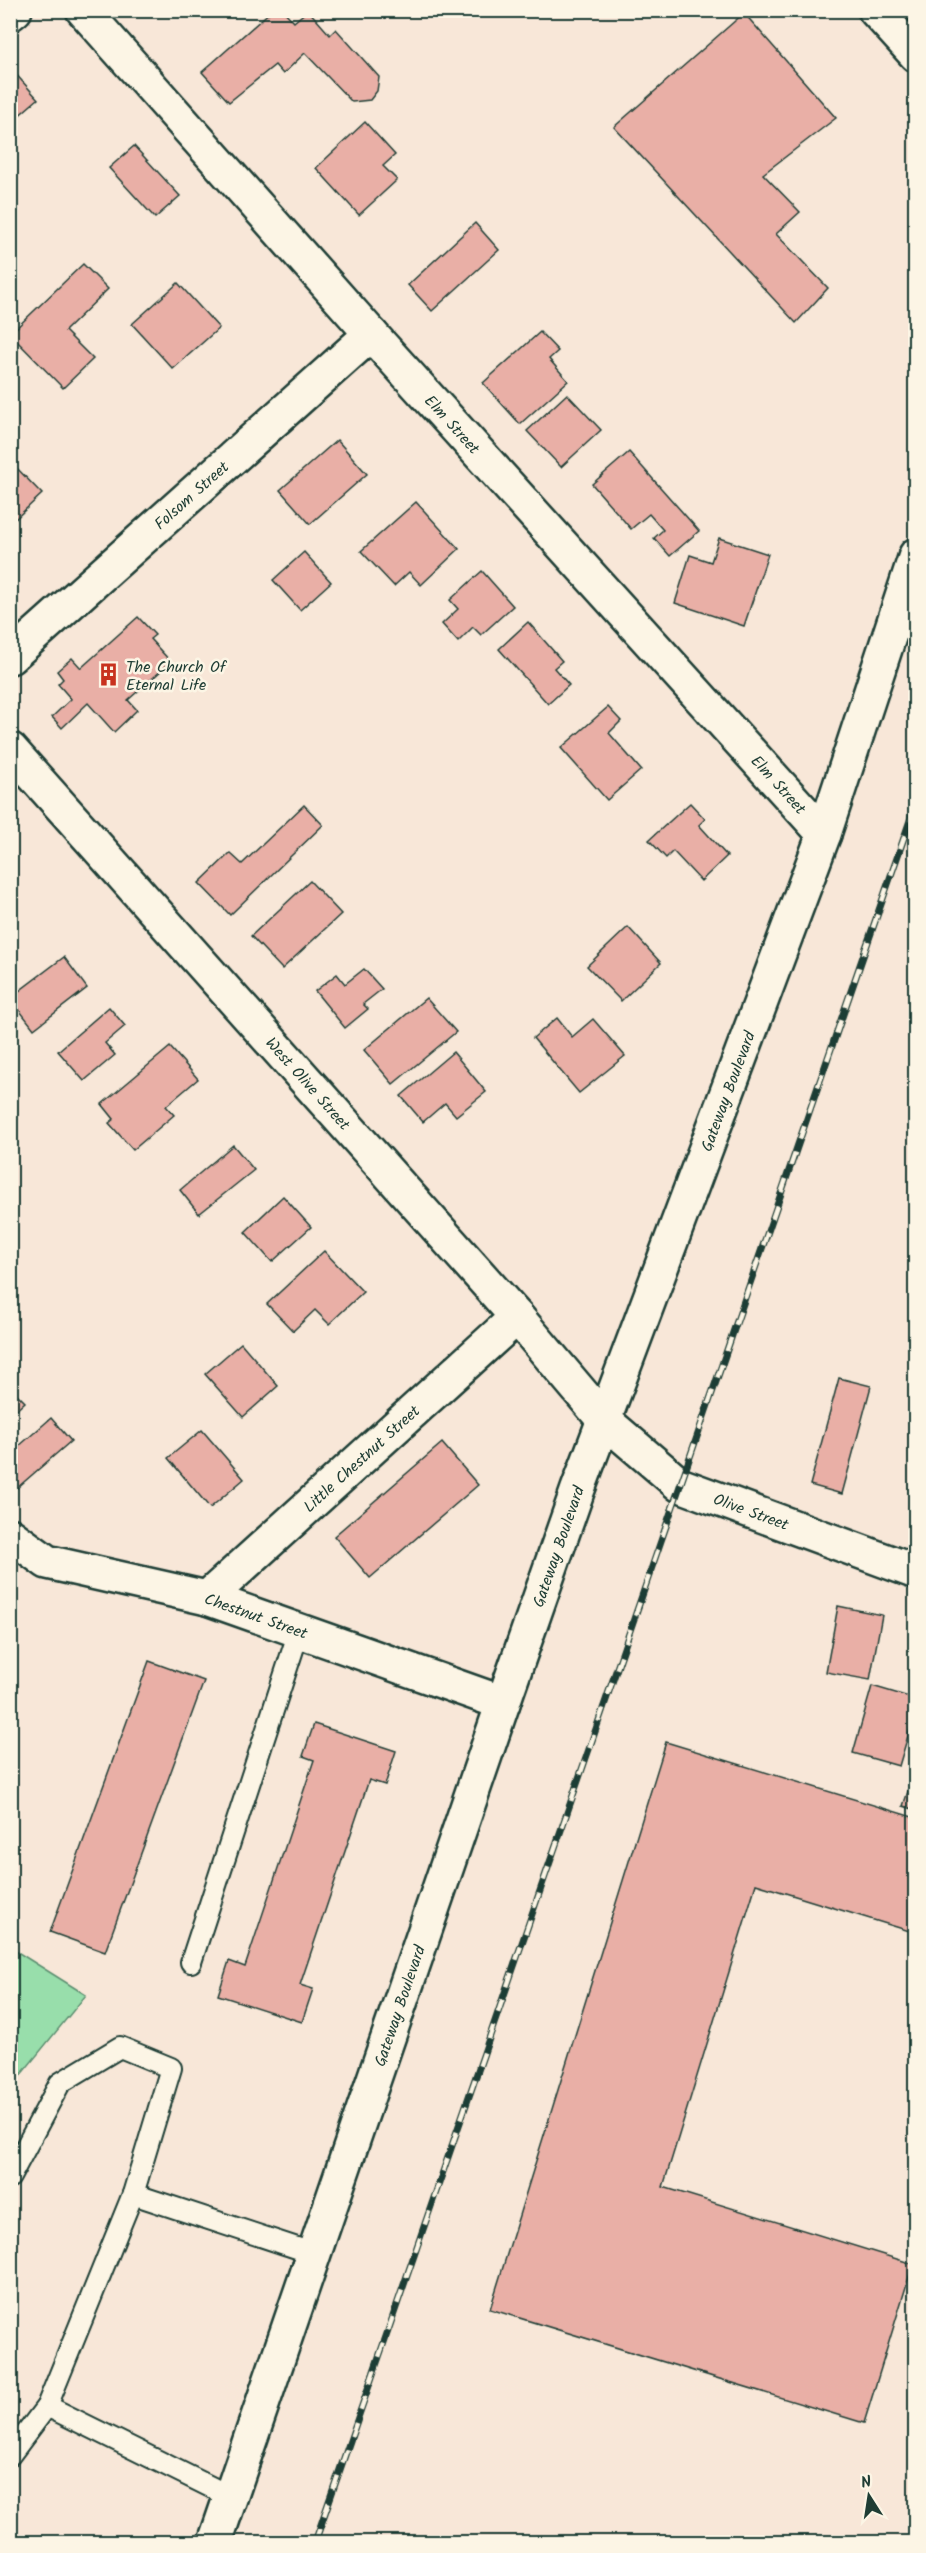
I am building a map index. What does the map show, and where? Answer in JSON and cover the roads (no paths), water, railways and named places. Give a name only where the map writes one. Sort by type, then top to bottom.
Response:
[{"type":"street","points":[[10,14],[15,10]]},
{"type":"street","name":"Elm Street","points":[[83,10],[371,334],[824,834]]},
{"type":"street","points":[[875,10],[915,55]]},
{"type":"street","name":"Folsom Street","points":[[10,657],[371,334]]},
{"type":"street","name":"Gateway Boulevard","points":[[215,2542],[503,1703],[604,1420],[824,834],[915,555]]},
{"type":"street","name":"West Olive Street","points":[[10,749],[517,1317],[604,1420]]},
{"type":"street","name":"Little Chestnut Street","points":[[207,1598],[517,1317]]},
{"type":"street","name":"Olive Street","points":[[604,1420],[680,1485],[914,1569]]},
{"type":"street","name":"Chestnut Street","points":[[10,1535],[46,1562],[207,1598],[503,1703]]},
{"type":"lane","points":[[191,1962],[299,1630]]},
{"type":"lane","points":[[10,2178],[60,2083],[120,2047],[171,2068],[133,2194],[47,2406],[10,2455]]},
{"type":"lane","points":[[133,2194],[315,2254]]},
{"type":"lane","points":[[47,2406],[231,2497]]},
{"type":"railway","points":[[315,2542],[916,803]]},
{"type":"place","name":"The Church Of Eternal Life","points":[[108,675]]}]
